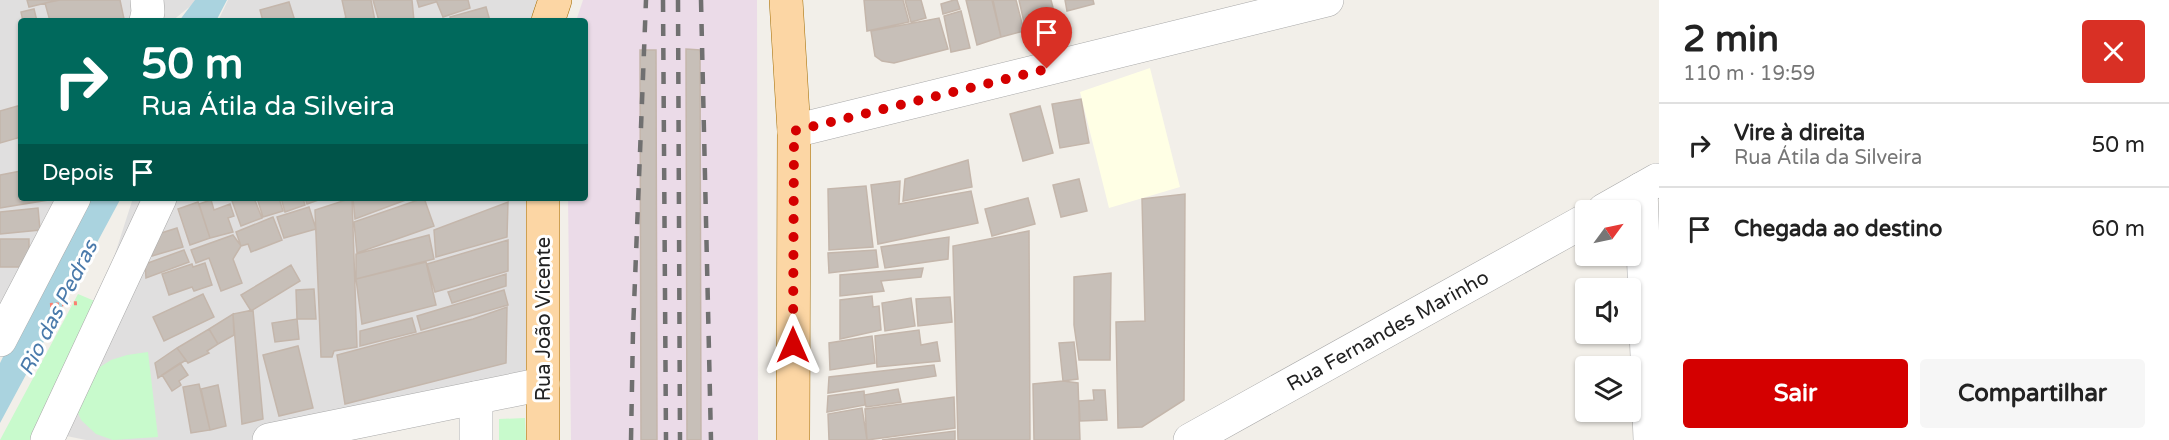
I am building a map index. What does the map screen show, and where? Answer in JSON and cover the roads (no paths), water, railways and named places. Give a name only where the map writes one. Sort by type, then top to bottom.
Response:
[{"type":"main road","points":[[550,18],[555,0]]},
{"type":"main road","points":[[786,0],[794,131],[793,440]]},
{"type":"main road","name":"Rua João Vicente","points":[[543,201],[543,440]]},
{"type":"street","points":[[147,0],[147,18]]},
{"type":"street","points":[[794,131],[1327,0]]},
{"type":"street","points":[[1622,200],[1650,184],[1650,440]]},
{"type":"street","points":[[0,340],[24,300],[73,201]]},
{"type":"street","points":[[55,438],[159,201]]},
{"type":"street","name":"Rua Fernandes Marinho","points":[[1190,440],[1575,226]]},
{"type":"street","points":[[268,440],[543,384]]},
{"type":"street","points":[[476,398],[476,440]]},
{"type":"water","points":[[195,0],[227,0],[218,18],[181,18]]},
{"type":"water","name":"Rio das Pedras","points":[[81,201],[119,201],[0,423],[0,363]]},
{"type":"railway","points":[[631,440],[646,0]]},
{"type":"railway","points":[[663,0],[666,440]]},
{"type":"railway","points":[[678,0],[680,440]]},
{"type":"railway","points":[[701,0],[711,440]]}]
